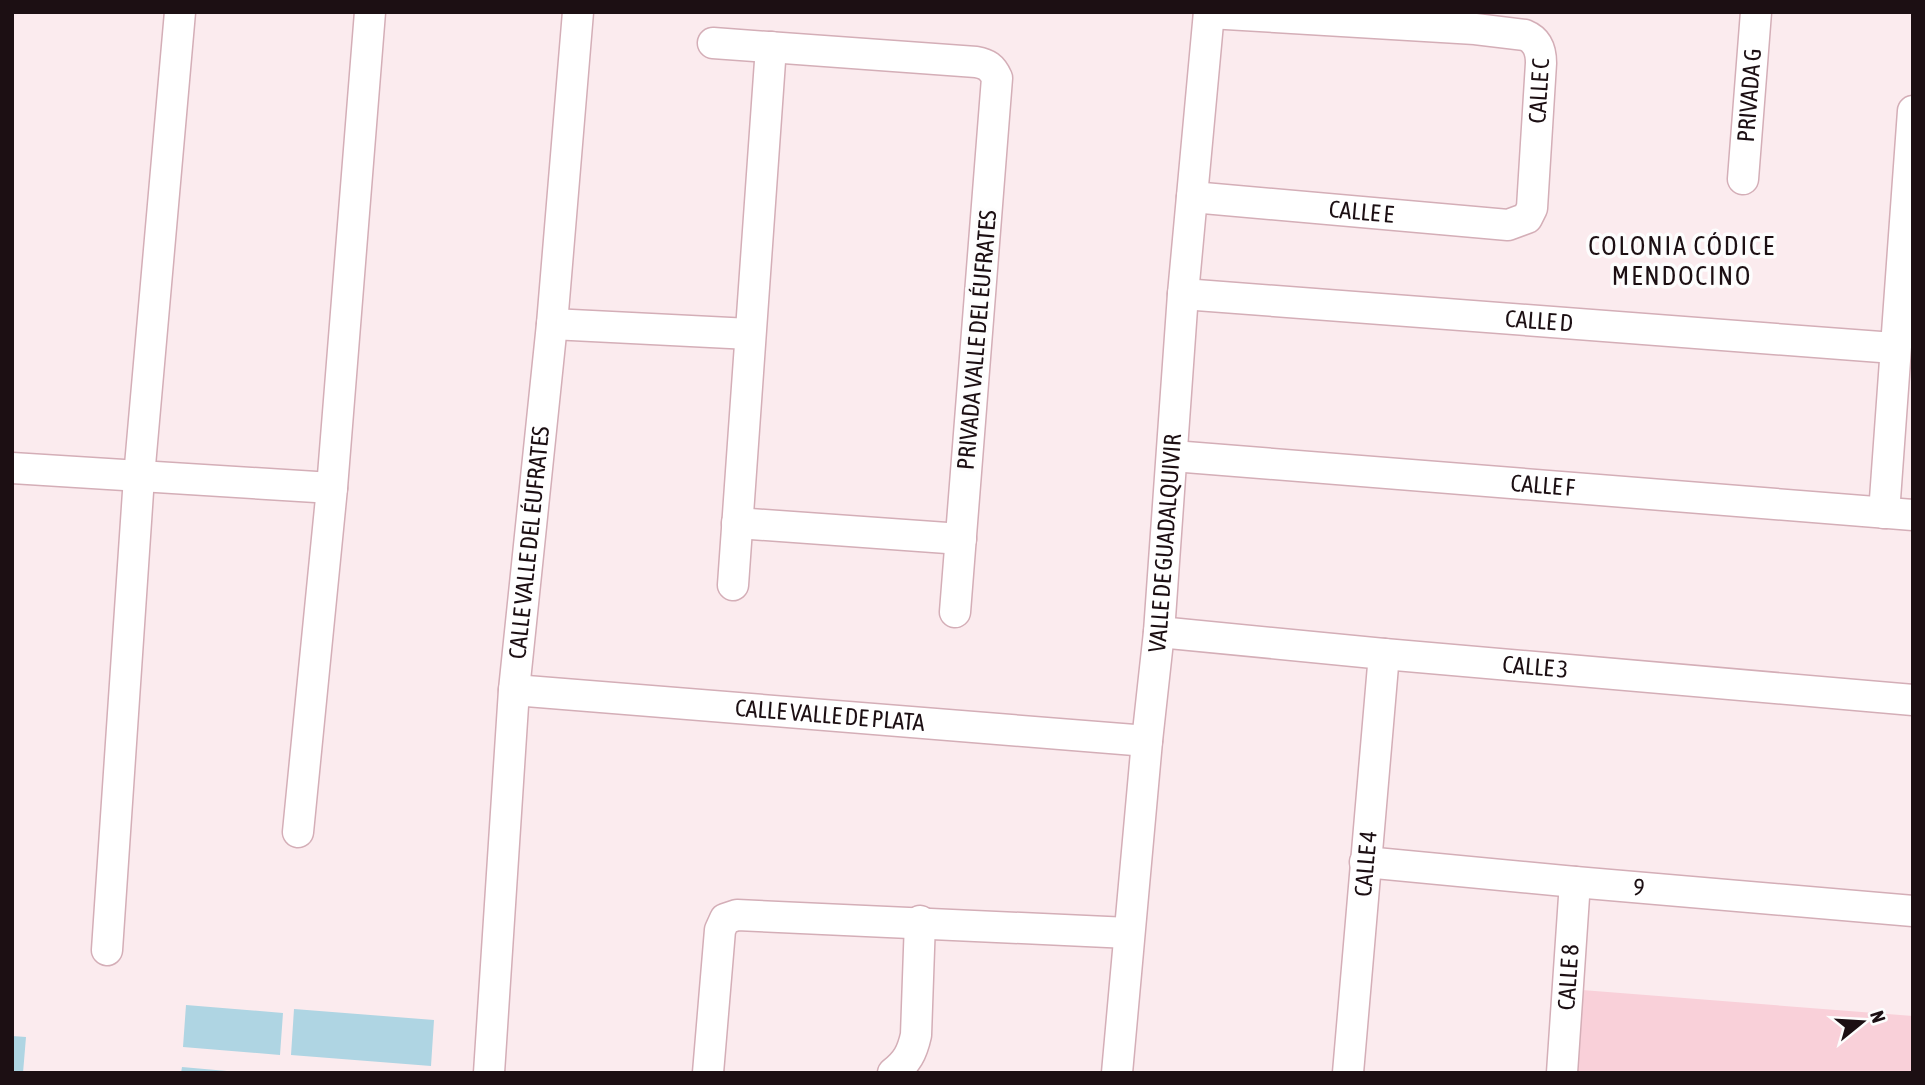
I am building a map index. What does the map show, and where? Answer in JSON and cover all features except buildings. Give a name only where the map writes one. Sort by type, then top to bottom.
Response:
[{"type":"street","points":[[107,950],[139,477],[180,12]]},
{"type":"street","points":[[298,832],[332,488],[370,12]]},
{"type":"street","name":"CALLE VALLE DEL ÉUFRATES","points":[[489,1073],[514,690],[552,324],[578,12]]},
{"type":"street","name":"PRIVADA G","points":[[1743,179],[1756,12]]},
{"type":"street","name":"VALLE DE GUADALQUIVIR","points":[[1117,1073],[1159,632],[1183,294],[1209,13]]},
{"type":"street","name":"CALLE C","points":[[1209,13],[1475,29],[1532,38],[1541,53],[1541,63],[1533,198],[1527,218]]},
{"type":"street","points":[[713,43],[771,47],[733,585]]},
{"type":"street","name":"PRIVADA VALLE DEL ÉUFRATES","points":[[771,47],[976,62],[993,69],[997,78],[955,612]]},
{"type":"street","points":[[1898,514],[1894,348],[1913,111]]},
{"type":"street","name":"CALLE E","points":[[1192,197],[1508,225],[1527,218]]},
{"type":"street","name":"CALLE D","points":[[1183,294],[1894,348]]},
{"type":"street","points":[[552,324],[750,334]]},
{"type":"street","name":"CALLE F","points":[[1173,456],[1898,514]]},
{"type":"street","points":[[12,468],[332,488]]},
{"type":"street","points":[[737,523],[961,539]]},
{"type":"street","name":"CALLE 3","points":[[1159,632],[1913,700]]},
{"type":"street","name":"CALLE 4","points":[[1348,1073],[1384,654]]},
{"type":"street","name":"CALLE VALLE DE PLATA","points":[[514,690],[1147,741]]},
{"type":"street","name":"9","points":[[1365,862],[1913,911]]},
{"type":"street","name":"CALLE 8","points":[[1562,1073],[1575,882]]},
{"type":"street","points":[[708,1073],[718,942],[725,919],[737,915],[920,921],[1129,933]]},
{"type":"street","points":[[893,1073],[913,1051],[916,1035],[920,921]]},
{"type":"shaded area","points":[[1582,990],[1913,1016],[1913,1073],[1577,1073]]},
{"type":"district","name":"COLONIA CÓDICE MENDOCINO","points":[[1682,261]]}]
